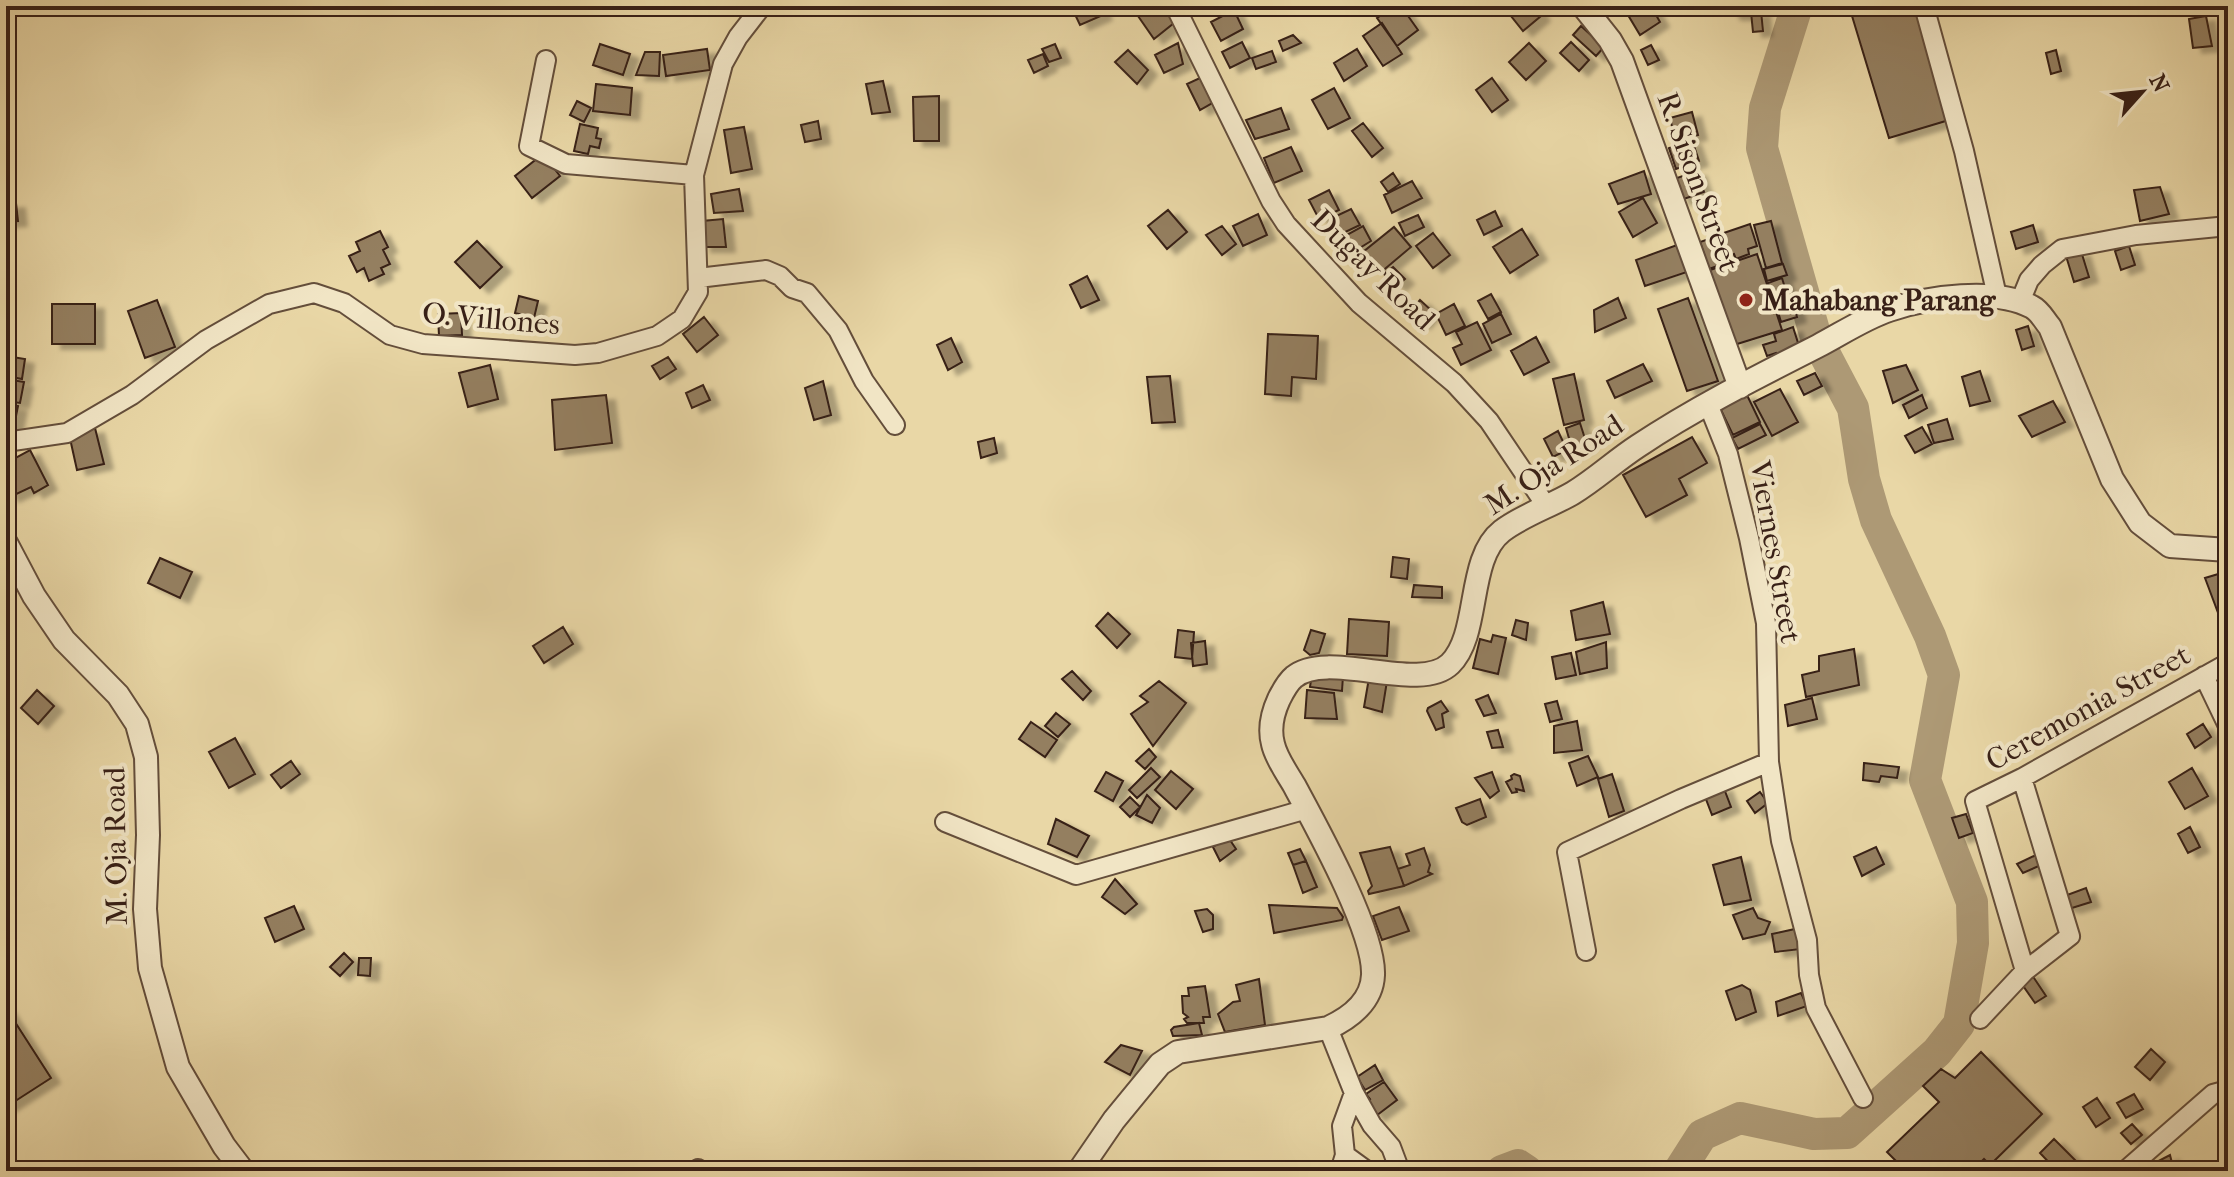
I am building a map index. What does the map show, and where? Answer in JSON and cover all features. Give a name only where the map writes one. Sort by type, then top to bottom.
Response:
[{"type":"street","name":"O. Villones","points":[[6,442],[67,433],[132,395],[206,340],[269,304],[314,293],[344,303],[390,335],[423,344],[575,355],[598,353],[657,336],[682,319],[698,292],[694,175],[723,64],[738,37],[762,6]]},
{"type":"street","name":"Dugay Road","points":[[1175,6],[1264,188],[1286,224],[1359,303],[1454,383],[1489,421],[1547,507]]},
{"type":"street","name":"R. Sison Street","points":[[1583,6],[1622,61],[1740,387]]},
{"type":"street","points":[[1924,6],[1964,151],[1997,296]]},
{"type":"street","points":[[546,60],[529,146],[566,164],[694,175]]},
{"type":"street","points":[[2020,302],[2029,280],[2062,249],[2136,235],[2228,226]]},
{"type":"street","points":[[698,278],[766,270],[780,276],[792,288],[807,293],[838,330],[864,381],[895,425]]},
{"type":"street","name":"M. Oja Road","points":[[1079,1171],[1114,1120],[1160,1064],[1178,1052],[1328,1028],[1360,1008],[1373,975],[1369,947],[1357,914],[1307,809],[1273,746],[1271,725],[1279,699],[1294,676],[1318,668],[1420,675],[1451,664],[1466,635],[1487,548],[1502,531],[1574,492],[1637,447],[1708,404],[1887,310],[1923,302],[1997,296],[2020,302],[2036,309],[2050,327],[2112,479],[2140,523],[2170,546],[2228,550]]},
{"type":"street","name":"Viernes Street","points":[[1708,404],[1728,454],[1766,623],[1769,762],[1781,841],[1807,940],[1809,975],[1816,1008],[1863,1098]]},
{"type":"street","name":"M. Oja Road","points":[[6,543],[34,596],[64,640],[118,695],[137,724],[146,757],[148,835],[145,909],[150,968],[178,1067],[224,1146],[243,1171]]},
{"type":"street","name":"Ceremonia Street","points":[[2025,971],[1975,801],[2228,663]]},
{"type":"street","points":[[2204,676],[2228,726]]},
{"type":"street","points":[[1586,951],[1567,852],[1769,762]]},
{"type":"street","points":[[1980,1019],[2025,971],[2070,936],[2022,778]]},
{"type":"street","points":[[945,822],[1076,875],[1307,809]]},
{"type":"street","points":[[1328,1028],[1354,1093],[1372,1125],[1391,1147],[1400,1171]]},
{"type":"street","points":[[2125,1171],[2213,1094],[2228,1090]]},
{"type":"street","points":[[1354,1093],[1342,1126],[1343,1163],[1367,1171]]},
{"type":"building","points":[[1071,6],[1099,6],[1103,15],[1080,25]]},
{"type":"building","points":[[1151,6],[1163,6],[1174,23],[1154,39],[1138,16]]},
{"type":"building","points":[[1395,6],[1401,6],[1418,30],[1397,46],[1377,18]]},
{"type":"building","points":[[1503,6],[1534,6],[1541,16],[1523,31]]},
{"type":"building","points":[[1632,6],[1651,6],[1660,22],[1640,35],[1625,10]]},
{"type":"building","points":[[1728,6],[1748,6],[1749,15],[1732,15]]},
{"type":"building","points":[[1849,6],[1915,6],[1949,120],[1889,138]]},
{"type":"building","points":[[1234,10],[1243,29],[1221,41],[1211,22]]},
{"type":"building","points":[[1761,11],[1763,31],[1753,32],[1751,12]]},
{"type":"building","points":[[2206,16],[2212,46],[2193,48],[2189,19]]},
{"type":"building","points":[[1382,23],[1402,54],[1383,66],[1363,36]]},
{"type":"building","points":[[1581,26],[1604,47],[1596,56],[1573,35]]},
{"type":"building","points":[[1293,35],[1301,43],[1283,51],[1279,41]]},
{"type":"building","points":[[1242,42],[1250,58],[1230,68],[1222,52]]},
{"type":"building","points":[[1571,42],[1589,60],[1579,71],[1560,53]]},
{"type":"building","points":[[1178,43],[1183,64],[1164,73],[1155,55]]},
{"type":"building","points":[[1529,43],[1546,61],[1526,80],[1509,62]]},
{"type":"building","points":[[600,44],[630,54],[623,75],[593,65]]},
{"type":"building","points":[[1055,44],[1061,58],[1049,62],[1042,49]]},
{"type":"building","points":[[1651,45],[1659,60],[1648,65],[1641,50]]},
{"type":"building","points":[[707,49],[710,70],[666,76],[663,55]]},
{"type":"building","points":[[1357,49],[1367,66],[1344,81],[1334,63]]},
{"type":"building","points":[[1128,50],[1148,70],[1137,84],[1115,62]]},
{"type":"building","points":[[2056,50],[2061,71],[2051,74],[2046,53]]},
{"type":"building","points":[[1272,51],[1276,62],[1256,69],[1252,58]]},
{"type":"building","points":[[645,52],[660,52],[659,76],[636,75]]},
{"type":"building","points":[[1043,54],[1048,66],[1034,73],[1028,60]]},
{"type":"building","points":[[1202,77],[1214,102],[1200,110],[1187,84]]},
{"type":"building","points":[[1492,78],[1508,100],[1492,112],[1476,90]]},
{"type":"building","points":[[883,81],[890,112],[872,114],[866,84]]},
{"type":"building","points":[[596,84],[632,88],[630,115],[593,111]]},
{"type":"building","points":[[1334,88],[1350,118],[1328,129],[1312,100]]},
{"type":"building","points":[[939,96],[939,141],[914,141],[913,97]]},
{"type":"building","points":[[577,101],[591,108],[584,122],[570,115]]},
{"type":"building","points":[[1281,108],[1289,129],[1255,139],[1246,120]]},
{"type":"building","points":[[1692,112],[1698,135],[1675,140],[1670,118]]},
{"type":"building","points":[[818,121],[821,139],[805,142],[801,125]]},
{"type":"building","points":[[1363,123],[1383,148],[1372,157],[1352,131]]},
{"type":"building","points":[[580,124],[598,128],[596,138],[601,139],[599,148],[590,146],[588,154],[574,151]]},
{"type":"building","points":[[744,127],[752,169],[731,173],[724,130]]},
{"type":"building","points":[[1692,140],[1699,161],[1676,169],[1669,148]]},
{"type":"building","points":[[1291,147],[1302,171],[1274,183],[1264,158]]},
{"type":"building","points":[[543,154],[560,176],[532,198],[515,176]]},
{"type":"building","points":[[1644,171],[1651,194],[1618,204],[1609,184]]},
{"type":"building","points":[[1697,171],[1704,192],[1681,200],[1674,179]]},
{"type":"building","points":[[1393,173],[1400,184],[1388,192],[1381,182]]},
{"type":"building","points":[[1412,181],[1422,198],[1392,213],[1384,195]]},
{"type":"building","points":[[2160,187],[2169,214],[2140,221],[2134,190]]},
{"type":"building","points":[[739,189],[743,211],[714,213],[711,194]]},
{"type":"building","points":[[1329,190],[1339,210],[1319,219],[1309,200]]},
{"type":"building","points":[[1643,198],[1657,223],[1633,237],[1619,212]]},
{"type":"building","points":[[16,203],[18,221],[6,222],[6,204]]},
{"type":"building","points":[[1351,209],[1360,225],[1339,235],[1330,219]]},
{"type":"building","points":[[1168,210],[1187,232],[1167,249],[1148,226]]},
{"type":"building","points":[[1495,211],[1502,226],[1484,235],[1477,220]]},
{"type":"building","points":[[1258,214],[1267,235],[1243,246],[1233,226]]},
{"type":"building","points":[[1418,215],[1424,227],[1405,236],[1399,223]]},
{"type":"building","points":[[723,219],[726,247],[702,247],[702,221]]},
{"type":"building","points":[[1771,221],[1782,263],[1766,268],[1754,225]]},
{"type":"building","points":[[1750,224],[1757,246],[1748,249],[1749,254],[1736,259],[1734,254],[1725,257],[1718,235]]},
{"type":"building","points":[[2033,225],[2038,242],[2016,249],[2011,232]]},
{"type":"building","points":[[1222,226],[1236,244],[1222,255],[1206,235]]},
{"type":"building","points":[[1363,226],[1371,241],[1342,259],[1332,243]]},
{"type":"building","points":[[1394,227],[1411,247],[1380,273],[1363,252]]},
{"type":"building","points":[[1522,229],[1538,255],[1510,273],[1493,247]]},
{"type":"building","points":[[380,231],[388,247],[383,250],[390,264],[381,268],[384,274],[369,281],[364,268],[357,272],[349,256],[360,251],[356,242]]},
{"type":"building","points":[[1433,233],[1450,255],[1433,268],[1416,246]]},
{"type":"building","points":[[1717,236],[1726,263],[1709,269],[1700,242]]},
{"type":"building","points":[[477,241],[502,267],[480,288],[455,262]]},
{"type":"building","points":[[1677,245],[1687,272],[1645,286],[1636,260]]},
{"type":"building","points":[[2129,246],[2135,265],[2121,270],[2115,251]]},
{"type":"building","points":[[2081,251],[2089,277],[2074,282],[2066,256]]},
{"type":"building","name":"Mahabang Parang","points":[[1757,254],[1782,330],[1734,345],[1710,270]]},
{"type":"building","points":[[1783,264],[1787,275],[1767,281],[1764,269]]},
{"type":"building","points":[[1393,267],[1405,279],[1397,286],[1384,274]]},
{"type":"building","points":[[1087,276],[1099,300],[1081,308],[1070,285]]},
{"type":"building","points":[[1782,278],[1788,298],[1774,303],[1768,283]]},
{"type":"building","points":[[1491,294],[1501,312],[1488,319],[1478,301]]},
{"type":"building","points":[[519,296],[538,301],[534,318],[515,313]]},
{"type":"building","points":[[1618,298],[1626,318],[1595,332],[1594,310]]},
{"type":"building","points":[[1688,298],[1718,381],[1687,391],[1658,309]]},
{"type":"building","points":[[157,300],[175,347],[145,358],[128,311]]},
{"type":"building","points":[[1420,300],[1432,311],[1421,324],[1409,313]]},
{"type":"building","points":[[1792,300],[1797,317],[1781,322],[1776,305]]},
{"type":"building","points":[[52,304],[95,304],[95,344],[52,344]]},
{"type":"building","points":[[1454,304],[1465,326],[1446,335],[1436,314]]},
{"type":"building","points":[[461,313],[462,335],[439,336],[438,314]]},
{"type":"building","points":[[1501,314],[1511,334],[1492,343],[1483,324]]},
{"type":"building","points":[[704,317],[718,335],[697,352],[683,334]]},
{"type":"building","points":[[1477,322],[1491,350],[1461,365],[1453,348],[1462,344],[1456,332]]},
{"type":"building","points":[[2028,326],[2034,346],[2022,350],[2016,330]]},
{"type":"building","points":[[1793,327],[1799,346],[1777,356],[1776,353],[1767,356],[1763,345],[1776,341],[1774,334]]},
{"type":"building","points":[[1268,334],[1318,336],[1316,379],[1292,377],[1291,396],[1265,394]]},
{"type":"building","points":[[1536,337],[1549,362],[1524,375],[1511,351]]},
{"type":"building","points":[[951,338],[962,362],[948,370],[937,345]]},
{"type":"building","points":[[6,356],[25,359],[22,379],[6,376]]},
{"type":"building","points":[[668,357],[676,369],[660,379],[652,366]]},
{"type":"building","points":[[1643,364],[1652,381],[1615,398],[1607,381]]},
{"type":"building","points":[[490,365],[498,399],[468,407],[459,373]]},
{"type":"building","points":[[1906,365],[1918,390],[1893,403],[1883,371]]},
{"type":"building","points":[[1980,371],[1990,401],[1970,406],[1962,377]]},
{"type":"building","points":[[1815,373],[1822,386],[1804,395],[1797,381]]},
{"type":"building","points":[[1574,374],[1584,420],[1564,425],[1553,379]]},
{"type":"building","points":[[1170,376],[1175,422],[1152,423],[1147,377]]},
{"type":"building","points":[[6,379],[24,382],[20,403],[6,401]]},
{"type":"building","points":[[823,381],[831,415],[814,420],[805,388]]},
{"type":"building","points":[[703,385],[710,400],[692,408],[686,393]]},
{"type":"building","points":[[1780,389],[1798,422],[1772,436],[1754,402]]},
{"type":"building","points":[[1746,393],[1760,422],[1733,435],[1719,406]]},
{"type":"building","points":[[606,395],[612,443],[555,450],[552,400]]},
{"type":"building","points":[[1922,395],[1927,408],[1909,418],[1903,405]]},
{"type":"building","points":[[2053,401],[2065,422],[2032,437],[2019,416]]},
{"type":"building","points":[[6,404],[18,406],[13,431],[6,430]]},
{"type":"building","points":[[1947,419],[1953,439],[1934,443],[1928,425]]},
{"type":"building","points":[[1580,423],[1587,445],[1573,452],[1566,428]]},
{"type":"building","points":[[1760,424],[1766,435],[1738,449],[1732,438]]},
{"type":"building","points":[[1922,427],[1932,444],[1915,453],[1905,436]]},
{"type":"building","points":[[95,428],[104,464],[77,470],[69,434]]},
{"type":"building","points":[[1558,431],[1567,450],[1553,457],[1544,439]]},
{"type":"building","points":[[1692,437],[1707,463],[1679,479],[1687,495],[1646,517],[1623,475]]},
{"type":"building","points":[[994,438],[997,453],[981,458],[978,442]]},
{"type":"building","points":[[30,450],[48,485],[34,493],[31,487],[10,497],[6,490],[6,463]]},
{"type":"building","points":[[1393,557],[1409,559],[1407,579],[1391,577]]},
{"type":"building","points":[[160,558],[192,572],[180,598],[148,583]]},
{"type":"building","points":[[2228,571],[2228,613],[2220,618],[2205,578]]},
{"type":"building","points":[[1414,585],[1442,587],[1442,598],[1412,597]]},
{"type":"building","points":[[1603,602],[1610,634],[1576,640],[1571,611]]},
{"type":"building","points":[[1108,613],[1130,634],[1117,648],[1096,626]]},
{"type":"building","points":[[1349,619],[1389,622],[1387,656],[1347,654]]},
{"type":"building","points":[[1516,620],[1528,623],[1526,640],[1512,635]]},
{"type":"building","points":[[563,627],[573,644],[544,663],[533,646]]},
{"type":"building","points":[[1178,630],[1194,632],[1192,659],[1175,657]]},
{"type":"building","points":[[1311,630],[1325,634],[1319,653],[1310,655],[1304,650]]},
{"type":"building","points":[[1493,635],[1506,638],[1498,674],[1473,668],[1480,639],[1491,642]]},
{"type":"building","points":[[1205,641],[1207,664],[1193,666],[1191,643]]},
{"type":"building","points":[[1606,642],[1607,668],[1580,674],[1576,652]]},
{"type":"building","points":[[1854,649],[1859,685],[1806,697],[1802,675],[1819,671],[1819,656]]},
{"type":"building","points":[[1571,653],[1576,675],[1556,679],[1552,657]]},
{"type":"building","points":[[1072,671],[1091,691],[1083,700],[1062,679]]},
{"type":"building","points":[[1312,673],[1343,676],[1342,691],[1310,687]]},
{"type":"building","points":[[1369,678],[1387,681],[1382,712],[1364,707]]},
{"type":"building","points":[[1159,681],[1186,703],[1153,746],[1131,714],[1148,702],[1140,696]]},
{"type":"building","points":[[37,690],[54,706],[38,724],[21,708]]},
{"type":"building","points":[[1307,690],[1334,693],[1337,719],[1305,718]]},
{"type":"building","points":[[1488,695],[1496,713],[1484,716],[1476,700]]},
{"type":"building","points":[[1812,698],[1817,719],[1788,726],[1785,705]]},
{"type":"building","points":[[1441,701],[1448,711],[1442,714],[1444,727],[1436,730],[1427,711]]},
{"type":"building","points":[[1557,701],[1562,719],[1550,722],[1545,704]]},
{"type":"building","points":[[1056,713],[1070,724],[1058,737],[1045,726]]},
{"type":"building","points":[[1577,721],[1582,750],[1554,753],[1554,726]]},
{"type":"building","points":[[1031,722],[1057,740],[1045,757],[1019,739]]},
{"type":"building","points":[[2203,724],[2211,737],[2195,748],[2187,734]]},
{"type":"building","points":[[1498,730],[1503,747],[1492,748],[1487,732]]},
{"type":"building","points":[[235,738],[255,774],[229,788],[209,752]]},
{"type":"building","points":[[1149,749],[1156,757],[1145,769],[1136,761]]},
{"type":"building","points":[[1588,756],[1598,777],[1577,786],[1569,763]]},
{"type":"building","points":[[291,761],[300,774],[281,788],[271,775]]},
{"type":"building","points":[[1864,763],[1899,767],[1897,778],[1881,776],[1879,782],[1863,780]]},
{"type":"building","points":[[1151,768],[1160,777],[1137,798],[1129,790]]},
{"type":"building","points":[[2192,768],[2208,796],[2185,809],[2169,782]]},
{"type":"building","points":[[1171,771],[1193,789],[1176,809],[1155,790]]},
{"type":"building","points":[[1106,772],[1123,781],[1113,801],[1095,791]]},
{"type":"building","points":[[1492,772],[1499,791],[1490,798],[1475,778]]},
{"type":"building","points":[[1514,774],[1520,776],[1524,791],[1516,789],[1517,792],[1512,793],[1506,782]]},
{"type":"building","points":[[1612,774],[1624,811],[1609,817],[1598,779]]},
{"type":"building","points":[[1723,786],[1731,807],[1712,815],[1704,794]]},
{"type":"building","points":[[1760,792],[1768,803],[1755,813],[1747,801]]},
{"type":"building","points":[[1147,795],[1160,808],[1152,823],[1136,815]]},
{"type":"building","points":[[1130,797],[1140,807],[1130,817],[1120,807]]},
{"type":"building","points":[[1480,799],[1486,817],[1467,825],[1462,822],[1456,808]]},
{"type":"building","points":[[1966,814],[1973,833],[1959,838],[1952,818]]},
{"type":"building","points":[[1056,819],[1089,836],[1077,857],[1048,844]]},
{"type":"building","points":[[2190,827],[2200,847],[2188,853],[2178,834]]},
{"type":"building","points":[[1228,837],[1236,849],[1220,861],[1213,847]]},
{"type":"building","points":[[1390,847],[1404,886],[1369,894],[1372,886],[1360,853]]},
{"type":"building","points":[[1876,847],[1884,864],[1862,876],[1854,857]]},
{"type":"building","points":[[1424,848],[1430,865],[1428,872],[1432,874],[1404,886],[1398,869],[1410,865],[1406,854]]},
{"type":"building","points":[[1300,849],[1306,861],[1293,865],[1288,853]]},
{"type":"building","points":[[2036,855],[2041,865],[2023,873],[2017,864]]},
{"type":"building","points":[[1741,857],[1751,900],[1724,905],[1713,865]]},
{"type":"building","points":[[1306,861],[1317,887],[1303,893],[1293,865]]},
{"type":"building","points":[[1115,879],[1137,904],[1125,914],[1102,897]]},
{"type":"building","points":[[2086,888],[2091,902],[2072,908],[2064,906],[2059,898]]},
{"type":"building","points":[[1269,905],[1337,908],[1343,917],[1342,920],[1274,933]]},
{"type":"building","points":[[294,906],[304,929],[275,942],[265,918]]},
{"type":"building","points":[[1399,907],[1409,931],[1382,940],[1373,916]]},
{"type":"building","points":[[1753,908],[1758,918],[1770,922],[1765,934],[1743,939],[1733,915]]},
{"type":"building","points":[[1207,909],[1213,915],[1213,929],[1203,932],[1195,911]]},
{"type":"building","points":[[1795,929],[1801,949],[1775,952],[1772,934]]},
{"type":"building","points":[[344,953],[353,962],[340,976],[330,967]]},
{"type":"building","points":[[359,958],[371,958],[370,976],[358,975]]},
{"type":"building","points":[[2030,972],[2046,996],[2035,1003],[2019,980]]},
{"type":"building","points":[[1259,979],[1265,1025],[1225,1032],[1218,1014],[1233,1002],[1240,1001],[1236,985]]},
{"type":"building","points":[[1742,985],[1750,990],[1756,1012],[1736,1020],[1726,991]]},
{"type":"building","points":[[1205,986],[1210,1017],[1203,1017],[1204,1023],[1187,1023],[1182,996],[1189,996],[1188,988]]},
{"type":"building","points":[[1801,993],[1807,1006],[1778,1016],[1776,1002]]},
{"type":"building","points":[[6,1008],[51,1078],[6,1107]]},
{"type":"building","points":[[1199,1023],[1202,1035],[1173,1036],[1171,1030],[1174,1027]]},
{"type":"building","points":[[1121,1045],[1142,1051],[1130,1075],[1105,1062]]},
{"type":"building","points":[[2151,1049],[2165,1062],[2150,1080],[2135,1067]]},
{"type":"building","points":[[1981,1052],[2042,1114],[1990,1165],[1984,1159],[1972,1171],[1906,1171],[1887,1152],[1939,1102],[1923,1086],[1941,1069],[1955,1078]]},
{"type":"building","points":[[1375,1065],[1383,1080],[1365,1090],[1357,1077]]},
{"type":"building","points":[[1384,1082],[1397,1100],[1376,1116],[1365,1103],[1370,1099],[1366,1094]]},
{"type":"building","points":[[2134,1094],[2143,1109],[2126,1118],[2117,1103]]},
{"type":"building","points":[[2097,1098],[2110,1118],[2096,1127],[2083,1107]]},
{"type":"building","points":[[2132,1124],[2142,1135],[2131,1144],[2121,1133]]},
{"type":"building","points":[[2054,1139],[2086,1171],[2057,1171],[2040,1153]]},
{"type":"building","points":[[2170,1155],[2174,1171],[2149,1171],[2147,1167]]},
{"type":"waterway","points":[[1797,6],[1765,108],[1762,148],[1817,341]]},
{"type":"waterway","points":[[1679,1171],[1702,1135],[1740,1118],[1814,1134],[1847,1133],[1937,1052],[1959,1024],[1973,943],[1972,902],[1925,780],[1944,675],[1930,636],[1876,520],[1864,479],[1853,408],[1822,349]]},
{"type":"waterway","points":[[1502,1171],[1518,1165],[1527,1171]]},
{"type":"place","name":"Mahabang Parang","points":[[1746,300]]}]
